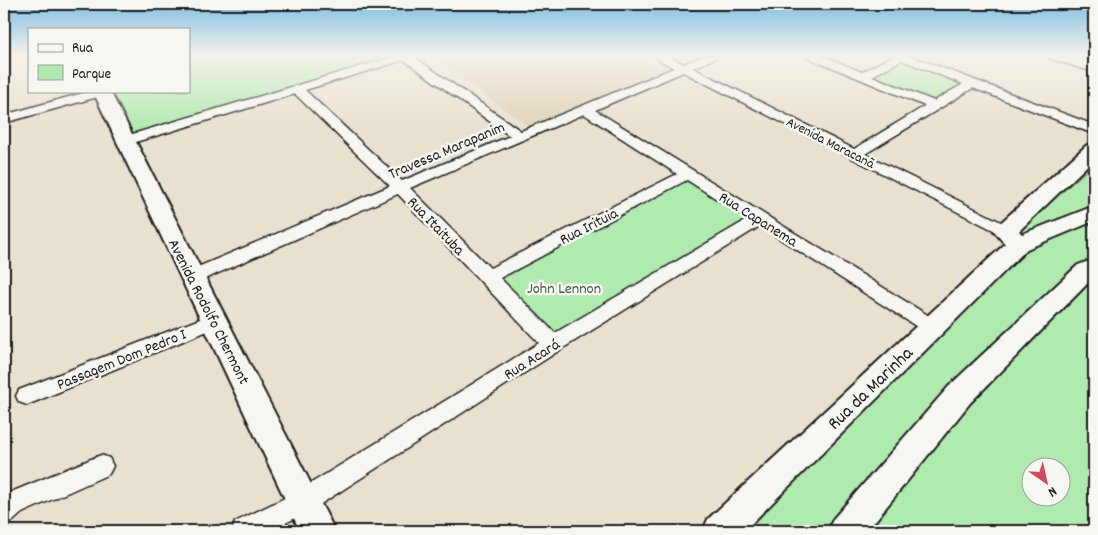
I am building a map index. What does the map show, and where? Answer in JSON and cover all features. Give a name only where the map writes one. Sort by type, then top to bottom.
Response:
[{"type":"main road","name":"Avenida Rodolfo Chermont","points":[[101,92],[318,531]]},
{"type":"main road","name":"Rua da Marinha","points":[[720,531],[932,327],[1094,149]]},
{"type":"main road","name":"Rua da Marinha","points":[[1012,237],[1094,213]]},
{"type":"main road","points":[[845,531],[960,394],[1086,271],[1094,267]]},
{"type":"street","points":[[124,141],[326,80]]},
{"type":"street","points":[[440,80],[520,137]]},
{"type":"street","name":"Travessa Marapanim","points":[[192,277],[400,187],[656,80]]},
{"type":"street","name":"Avenida Maracanã","points":[[708,80],[856,154],[1012,237]]},
{"type":"street","points":[[873,80],[935,106]]},
{"type":"street","points":[[965,80],[1094,130]]},
{"type":"street","points":[[856,154],[973,83]]},
{"type":"street","name":"Rua Itaituba","points":[[297,89],[400,187],[553,344]]},
{"type":"street","points":[[4,119],[101,92]]},
{"type":"street","name":"Rua Capanema","points":[[586,110],[932,327]]},
{"type":"street","name":"Rua Irituia","points":[[488,277],[688,174]]},
{"type":"street","name":"Rua Acará","points":[[244,531],[304,501],[553,344],[760,219]]},
{"type":"street","name":"Passagem Dom Pedro I","points":[[27,396],[215,320]]},
{"type":"street","points":[[5,511],[13,504],[101,466]]},
{"type":"shaded area","points":[[463,80],[639,80],[528,126]]},
{"type":"green space","points":[[190,80],[326,80],[124,141],[100,92],[190,92]]},
{"type":"green space","points":[[873,80],[965,80],[973,83],[935,106]]},
{"type":"green space","points":[[1094,164],[1094,531],[712,531],[1013,235]]},
{"type":"green space","name":"John Lennon","points":[[688,174],[760,219],[553,344],[488,277]]}]
